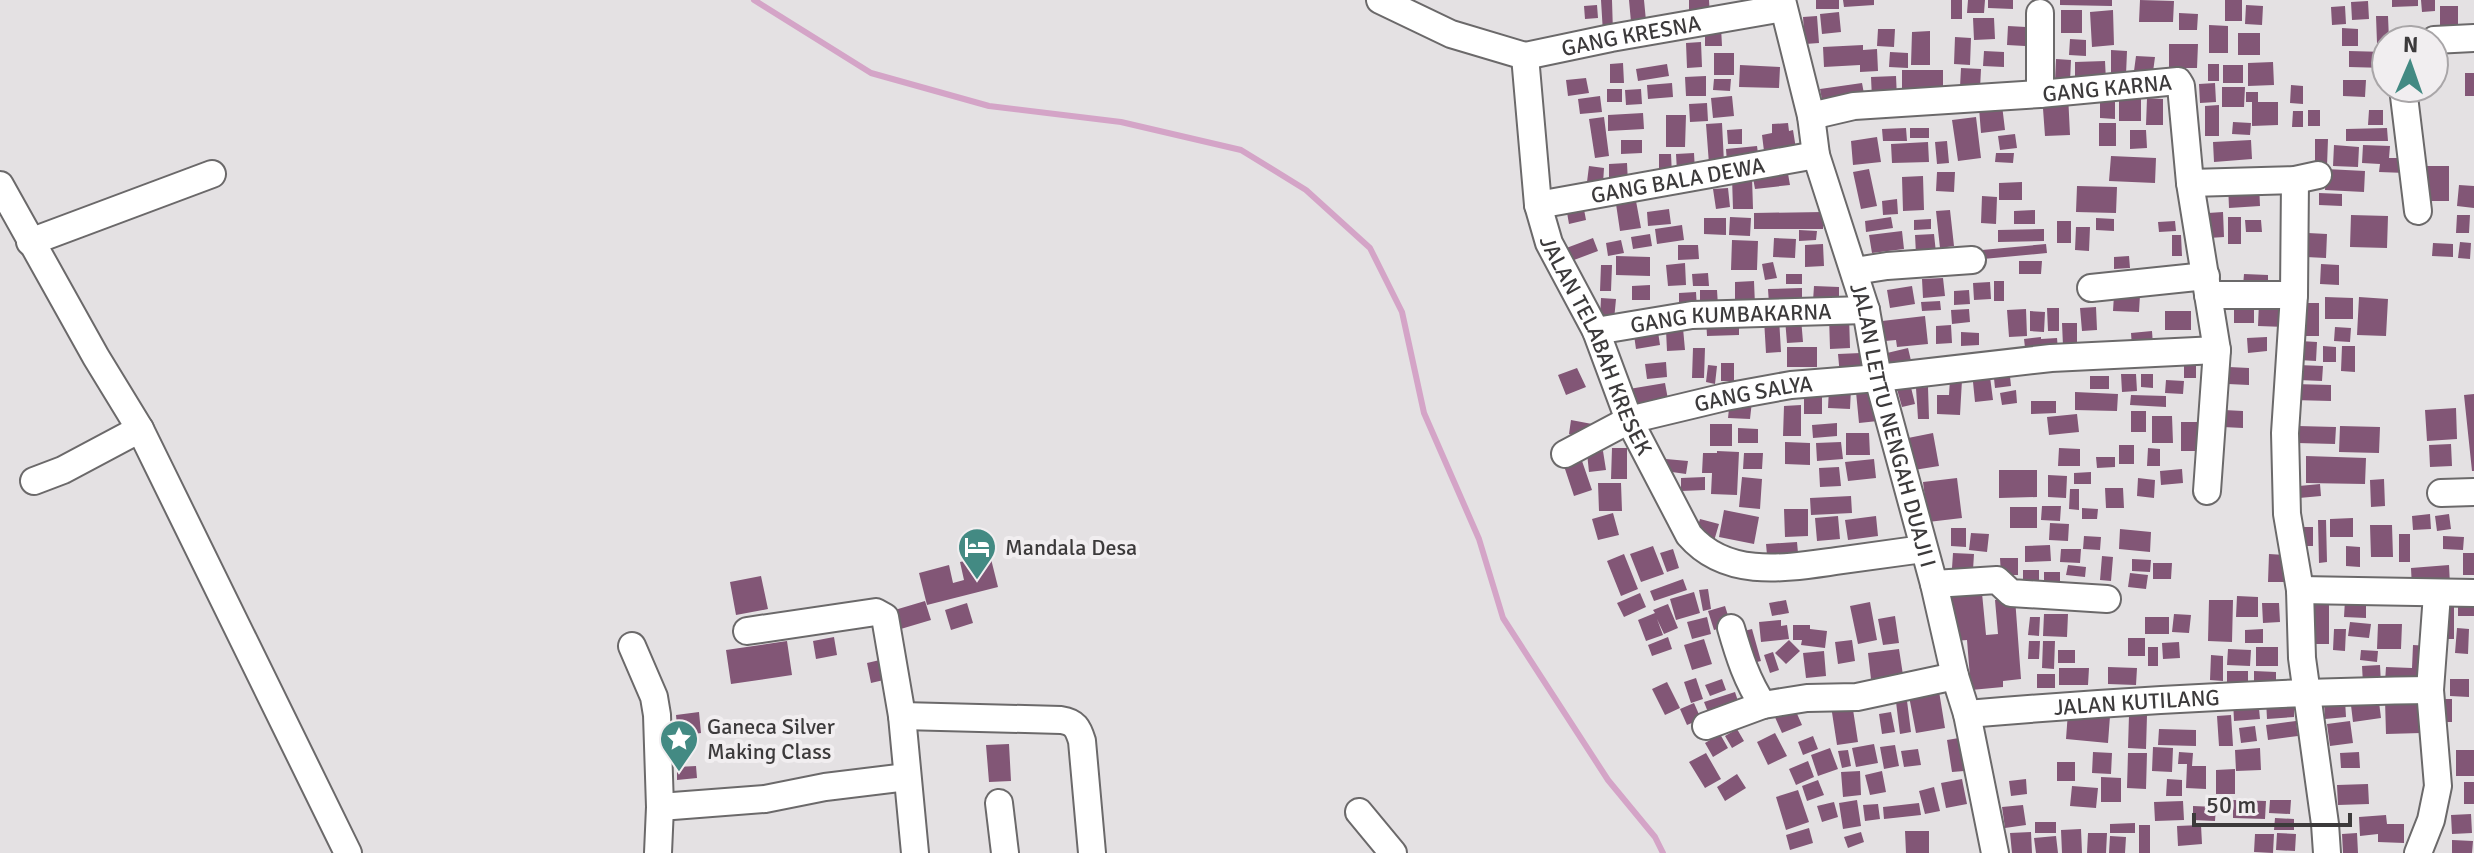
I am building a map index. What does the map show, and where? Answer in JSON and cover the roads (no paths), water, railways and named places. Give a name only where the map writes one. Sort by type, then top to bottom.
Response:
[{"type":"street","points":[[1380,0],[1451,34],[1525,56]]},
{"type":"street","name":"GANG KRESNA","points":[[1525,56],[1783,4]]},
{"type":"street","name":"JALAN LETTU NENGAH DUAJI I","points":[[1783,4],[1811,116],[1816,155],[1866,310],[1878,378],[1967,714],[1995,853]]},
{"type":"street","points":[[2040,13],[2040,94]]},
{"type":"street","points":[[2450,39],[2474,38]]},
{"type":"street","name":"JALAN TELABAH KRESEK","points":[[1525,56],[1538,205],[1549,243],[1596,331],[1629,420],[1689,535],[1710,553],[1752,567],[1775,569],[1923,549]]},
{"type":"street","name":"GANG KARNA","points":[[1811,116],[1854,106],[2178,81],[2190,183],[2217,350],[2207,491]]},
{"type":"street","points":[[2405,104],[2418,211]]},
{"type":"street","name":"GANG BALA DEWA","points":[[1538,205],[1816,155]]},
{"type":"street","points":[[30,242],[212,174]]},
{"type":"street","points":[[2190,183],[2307,177],[2294,295],[2285,433],[2287,514],[2300,590],[2302,658],[2327,853]]},
{"type":"street","points":[[0,185],[110,382],[140,429],[348,853]]},
{"type":"street","points":[[1855,271],[1972,260]]},
{"type":"street","points":[[2091,288],[2207,286],[2294,295]]},
{"type":"street","name":"GANG KUMBAKARNA","points":[[1596,331],[1692,315],[1866,310]]},
{"type":"street","name":"GANG SALYA","points":[[1565,454],[1629,420],[1791,385],[2051,358],[2217,350]]},
{"type":"street","points":[[34,481],[63,470],[140,429]]},
{"type":"street","points":[[2441,493],[2474,492]]},
{"type":"street","points":[[1934,584],[1997,580],[2011,593],[2107,599]]},
{"type":"street","points":[[2300,590],[2474,593]]},
{"type":"street","points":[[2418,853],[2431,820],[2438,786],[2430,690],[2437,594]]},
{"type":"street","points":[[747,631],[876,612],[882,614],[888,623],[902,716],[915,853]]},
{"type":"street","points":[[1731,628],[1747,677],[1763,705]]},
{"type":"street","points":[[632,646],[654,697],[659,750],[658,853]]},
{"type":"street","points":[[1706,726],[1763,705],[1807,698],[1857,697],[1955,676]]},
{"type":"street","name":"JALAN KUTILANG","points":[[1967,714],[2139,700],[2430,690]]},
{"type":"street","points":[[902,716],[1061,720],[1077,726],[1082,741],[1092,853]]},
{"type":"street","points":[[660,807],[765,799],[825,787],[907,777]]},
{"type":"street","points":[[999,803],[1005,853]]},
{"type":"street","points":[[1359,812],[1393,853]]},
{"type":"waterway","points":[[754,0],[871,73],[989,106],[1121,122],[1241,150],[1306,190],[1370,248],[1402,312],[1424,413],[1479,539],[1503,618],[1608,780],[1655,837],[1663,853]]},
{"type":"place","name":"Mandala Desa","points":[[977,581]]},
{"type":"place","name":"Ganeca Silver Making Class","points":[[679,773]]}]
